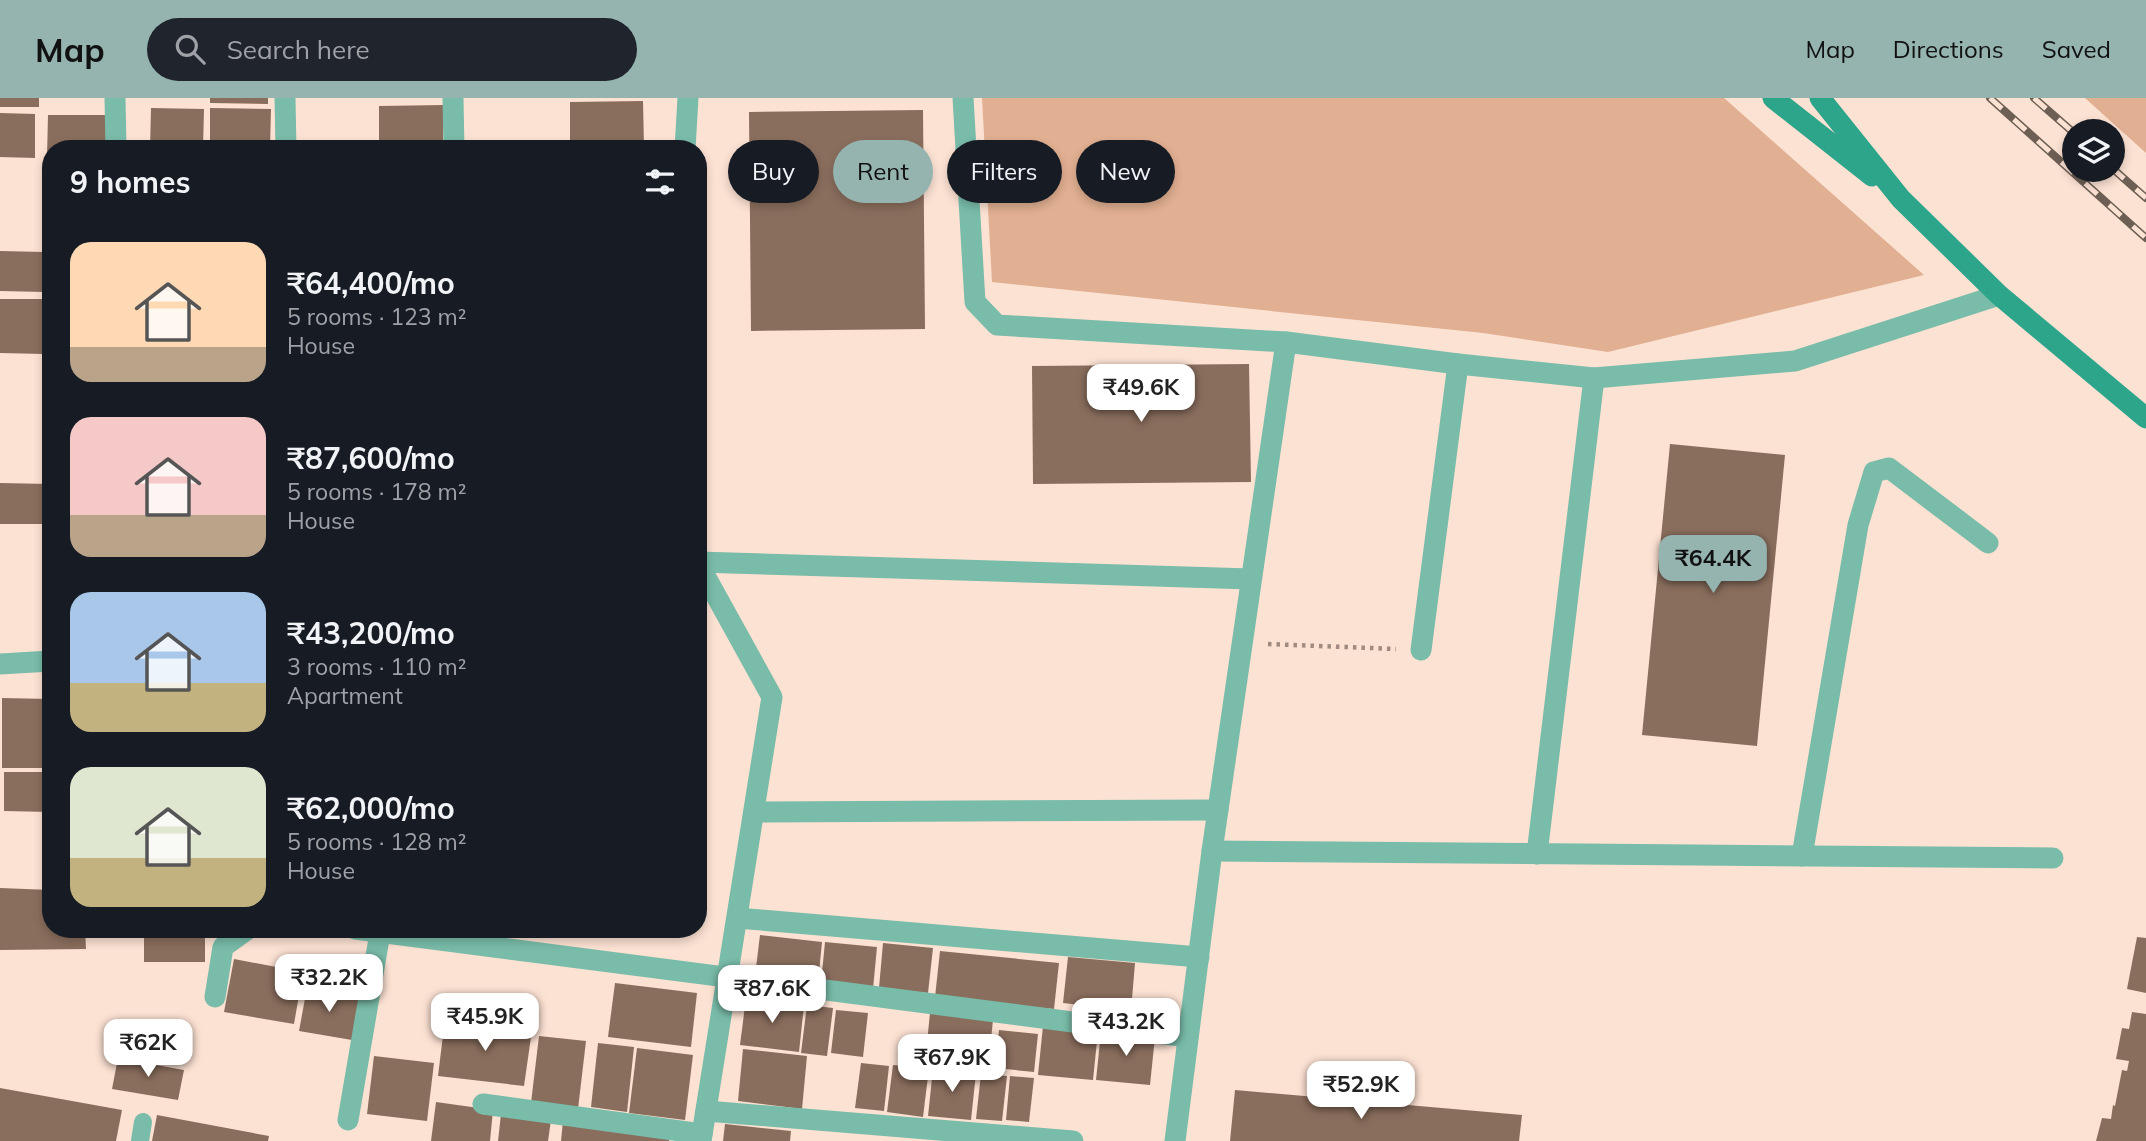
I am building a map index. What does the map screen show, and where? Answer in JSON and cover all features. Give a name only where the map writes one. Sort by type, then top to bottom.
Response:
[{"type":"street","points":[[115,98],[116,140]]},
{"type":"street","points":[[285,98],[286,140]]},
{"type":"street","points":[[453,98],[454,140]]},
{"type":"street","points":[[686,140],[688,98]]},
{"type":"street","points":[[963,98],[975,302],[997,325],[1286,342],[1594,378],[1794,361],[1999,295]]},
{"type":"street","points":[[1773,98],[1902,199]]},
{"type":"street","points":[[1820,98],[1902,199],[1999,295],[2146,418]]},
{"type":"street","points":[[1175,1141],[1212,851],[1286,342]]},
{"type":"street","points":[[1421,650],[1458,364]]},
{"type":"street","points":[[1537,854],[1594,378]]},
{"type":"street","points":[[1802,856],[1858,525],[1874,472],[1889,468],[1988,544]]},
{"type":"street","points":[[707,563],[1251,579]]},
{"type":"street","points":[[483,1104],[702,1137],[772,696],[707,579]]},
{"type":"street","points":[[0,664],[42,662]]},
{"type":"street","points":[[754,812],[1218,810]]},
{"type":"street","points":[[1212,851],[2053,858]]},
{"type":"street","points":[[737,918],[1199,957]]},
{"type":"street","points":[[215,997],[223,947],[236,938]]},
{"type":"street","points":[[348,1120],[379,938]]},
{"type":"street","points":[[418,938],[1188,1037]]},
{"type":"street","points":[[706,1111],[1073,1141]]},
{"type":"lane","points":[[139,1141],[143,1122]]},
{"type":"path","points":[[1242,643],[1421,650]]},
{"type":"shaded area","points":[[982,98],[1724,98],[1924,275],[1608,352],[1483,333],[992,282],[988,203],[1062,203],[1062,140],[984,140]]},
{"type":"shaded area","points":[[2085,98],[2146,98],[2146,153],[2125,134],[2125,119],[2108,119]]},
{"type":"building","points":[[0,98],[39,98],[39,107],[0,107]]},
{"type":"building","points":[[210,98],[268,98],[268,104],[210,103]]},
{"type":"building","points":[[643,101],[644,140],[570,140],[570,102]]},
{"type":"building","points":[[443,105],[443,140],[379,140],[379,106]]},
{"type":"building","points":[[151,108],[204,109],[203,140],[150,140]]},
{"type":"building","points":[[210,108],[271,109],[270,140],[210,140]]},
{"type":"building","points":[[923,110],[923,140],[833,140],[833,203],[924,203],[925,329],[751,331],[750,203],[819,203],[819,140],[749,140],[749,112]]},
{"type":"building","points":[[0,113],[35,114],[35,158],[0,157]]},
{"type":"building","points":[[48,115],[108,115],[108,140],[47,140]]},
{"type":"building","points":[[0,251],[42,252],[42,292],[0,291]]},
{"type":"building","points":[[0,299],[42,299],[42,354],[0,353]]},
{"type":"building","points":[[1249,364],[1251,482],[1033,484],[1032,366]]},
{"type":"building","points":[[1670,444],[1785,455],[1757,746],[1642,735]]},
{"type":"building","points":[[0,483],[42,484],[42,524],[0,524]]},
{"type":"building","points":[[2,698],[42,699],[42,768],[2,768]]},
{"type":"building","points":[[4,772],[42,772],[42,812],[4,811]]},
{"type":"building","points":[[0,888],[42,890],[42,938],[85,938],[86,949],[0,950]]},
{"type":"building","points":[[760,935],[822,942],[818,983],[755,976]]},
{"type":"building","points":[[2137,937],[2146,938],[2146,993],[2127,989]]},
{"type":"building","points":[[144,938],[205,938],[205,962],[144,962]]},
{"type":"building","points":[[825,942],[877,947],[873,989],[821,983]]},
{"type":"building","points":[[883,943],[933,948],[928,993],[879,988]]},
{"type":"building","points":[[940,951],[1059,963],[1054,1009],[935,997]]},
{"type":"building","points":[[1068,957],[1135,963],[1131,1011],[1063,1003]]},
{"type":"building","points":[[234,959],[303,972],[294,1024],[224,1012]]},
{"type":"building","points":[[615,983],[697,993],[691,1047],[608,1037]]},
{"type":"building","points":[[307,988],[360,998],[352,1040],[299,1031]]},
{"type":"building","points":[[746,998],[804,1005],[799,1052],[740,1045]]},
{"type":"building","points":[[807,1005],[833,1008],[827,1056],[801,1053]]},
{"type":"building","points":[[836,1010],[868,1013],[863,1057],[831,1053]]},
{"type":"building","points":[[2132,1012],[2146,1014],[2146,1141],[2096,1141],[2102,1118],[2111,1119],[2122,1070],[2127,1071],[2129,1061],[2116,1059],[2122,1028],[2129,1029]]},
{"type":"building","points":[[930,1013],[993,1020],[988,1068],[925,1062]]},
{"type":"building","points":[[445,1019],[532,1030],[524,1086],[438,1076]]},
{"type":"building","points":[[1043,1026],[1098,1031],[1093,1080],[1038,1075]]},
{"type":"building","points":[[999,1030],[1038,1034],[1034,1072],[995,1068]]},
{"type":"building","points":[[1101,1032],[1155,1037],[1150,1085],[1096,1080]]},
{"type":"building","points":[[539,1036],[586,1041],[578,1109],[531,1103]]},
{"type":"building","points":[[598,1043],[634,1047],[627,1112],[591,1107]]},
{"type":"building","points":[[637,1048],[693,1055],[685,1120],[629,1113]]},
{"type":"building","points":[[743,1049],[807,1056],[802,1109],[738,1101]]},
{"type":"building","points":[[374,1056],[434,1063],[427,1121],[367,1114]]},
{"type":"building","points":[[118,1058],[184,1070],[178,1100],[112,1089]]},
{"type":"building","points":[[861,1063],[889,1066],[884,1111],[855,1108]]},
{"type":"building","points":[[893,1065],[929,1068],[923,1117],[887,1112]]},
{"type":"building","points":[[933,1069],[976,1073],[971,1120],[928,1116]]},
{"type":"building","points":[[981,1074],[1007,1076],[1002,1121],[976,1119]]},
{"type":"building","points":[[1010,1076],[1034,1078],[1029,1122],[1006,1120]]},
{"type":"building","points":[[0,1088],[122,1110],[116,1141],[0,1141]]},
{"type":"building","points":[[1235,1090],[1522,1115],[1519,1141],[1230,1141]]},
{"type":"building","points":[[436,1102],[493,1110],[490,1141],[431,1141]]},
{"type":"building","points":[[501,1114],[551,1120],[548,1141],[498,1141]]},
{"type":"building","points":[[157,1115],[269,1136],[268,1141],[152,1141]]},
{"type":"building","points":[[563,1121],[670,1135],[669,1141],[561,1141]]},
{"type":"building","points":[[725,1124],[791,1131],[790,1141],[723,1141]]},
{"type":"railway","points":[[1990,98],[2146,238]]},
{"type":"railway","points":[[2034,98],[2062,122]]},
{"type":"railway","points":[[2125,179],[2146,198]]}]
